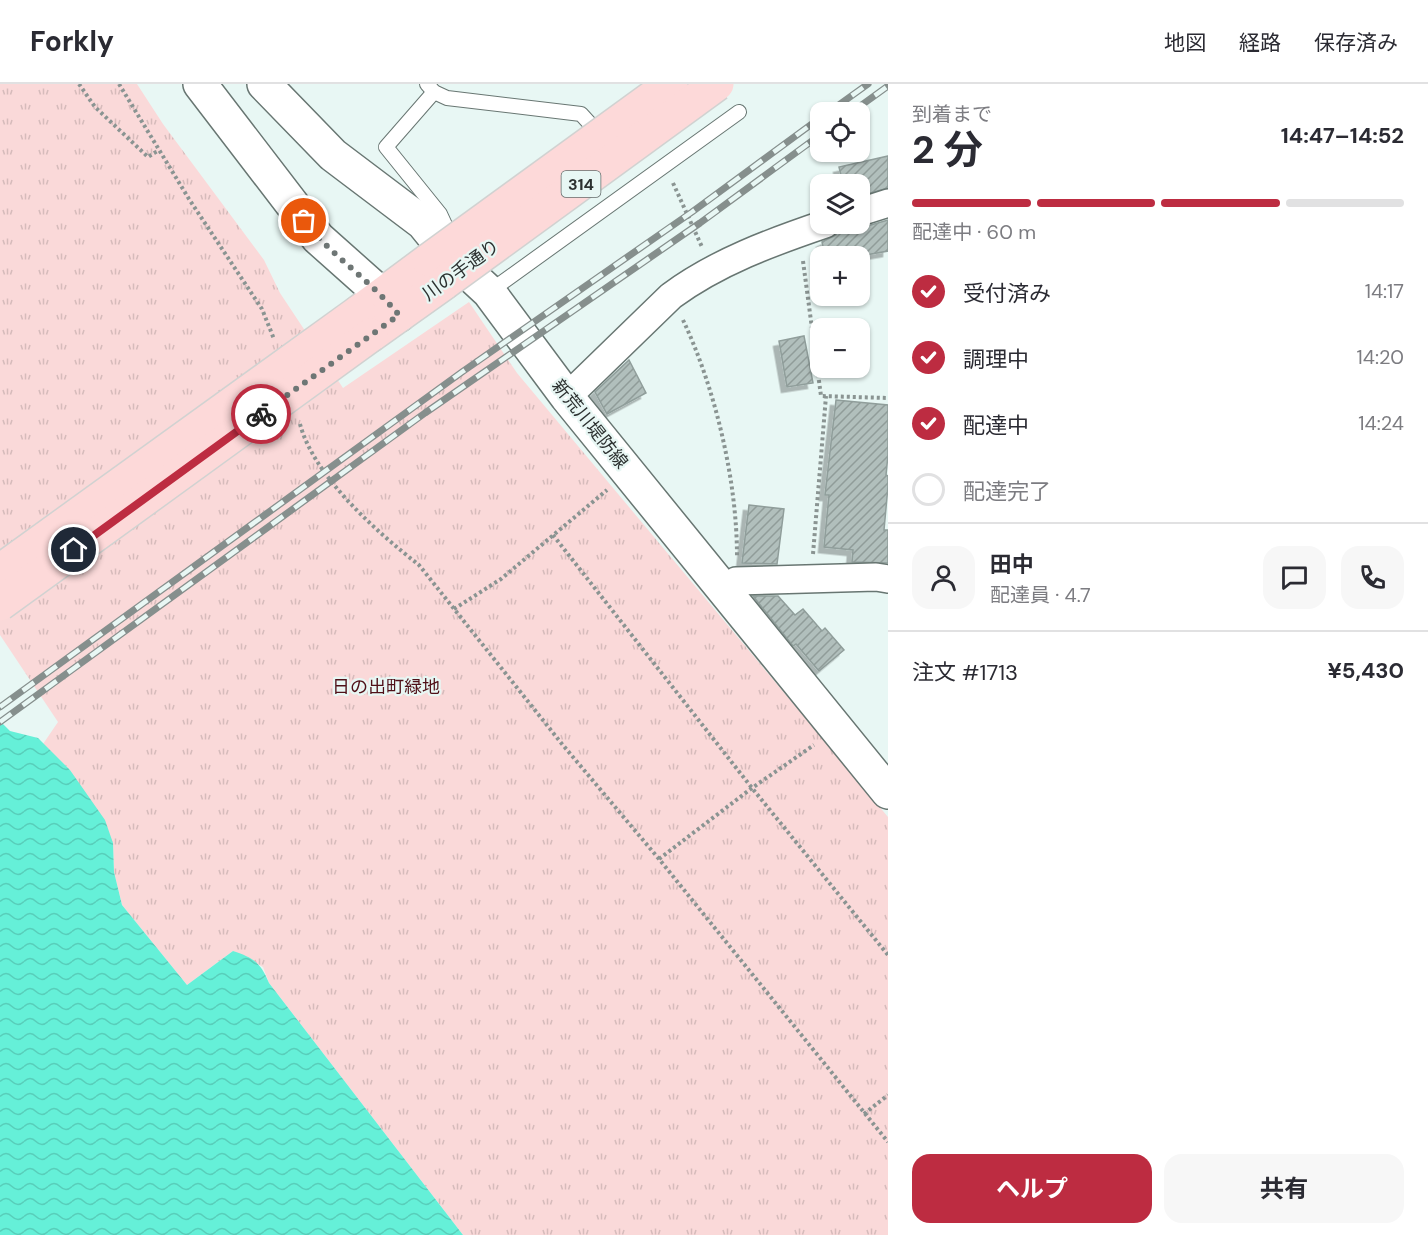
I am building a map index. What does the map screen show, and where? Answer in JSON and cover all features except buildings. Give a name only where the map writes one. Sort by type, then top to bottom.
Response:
[{"type":"main road","points":[[200,84],[378,314]]},
{"type":"main road","name":"新荒川堤防線","points":[[264,84],[333,155],[423,223],[441,266],[489,291],[567,397],[629,473],[731,586],[888,792]]},
{"type":"main road","name":"川の手通り","points":[[0,604],[441,266],[671,84]]},
{"type":"main road","name":"川の手通り","points":[[441,266],[717,84]]},
{"type":"main road","name":"川の手通り","points":[[0,571],[378,314]]},
{"type":"street","points":[[870,209],[888,203]]},
{"type":"street","points":[[567,397],[671,296],[690,282],[712,270],[810,229]]},
{"type":"street","points":[[731,586],[811,578],[876,577],[888,579]]},
{"type":"lane","points":[[441,266],[446,227],[440,214],[386,147],[430,88],[447,98],[581,114],[633,173]]},
{"type":"lane","points":[[489,291],[633,173],[665,164],[739,112]]},
{"type":"path","points":[[79,84],[95,107],[148,157],[159,150]]},
{"type":"path","points":[[119,84],[262,309],[278,349]]},
{"type":"path","points":[[665,164],[712,270]]},
{"type":"path","points":[[799,232],[821,396],[888,398]]},
{"type":"path","points":[[671,296],[694,344],[721,432],[737,521],[731,586]]},
{"type":"path","points":[[811,578],[825,396]]},
{"type":"path","points":[[298,417],[304,440],[343,495],[390,542],[419,565],[562,744],[659,859],[888,1142]]},
{"type":"path","points":[[454,609],[501,579],[629,473]]},
{"type":"path","points":[[553,535],[752,788],[888,954]]},
{"type":"path","points":[[659,859],[752,788],[820,741]]},
{"type":"path","points":[[864,1114],[888,1095]]},
{"type":"green space","name":"日の出町緑地","points":[[0,84],[137,84],[163,124],[264,260],[280,293],[343,388],[469,302],[517,373],[888,817],[888,1235],[463,1235],[269,983],[263,967],[233,951],[187,985],[122,905],[114,872],[113,843],[70,770],[43,744],[58,722],[0,635]]},
{"type":"water","points":[[0,721],[10,731],[38,738],[70,770],[105,820],[113,843],[114,872],[122,905],[187,985],[233,951],[256,962],[269,983],[463,1235],[0,1235]]},
{"type":"railway","points":[[843,102],[868,84]]},
{"type":"railway","points":[[866,102],[888,86]]},
{"type":"railway","points":[[0,707],[462,372],[692,212],[810,125]]},
{"type":"railway","points":[[0,722],[425,413],[700,223],[810,142]]},
{"type":"way so far","points":[[261,414],[399,315],[382,295],[341,260],[304,221]]},
{"type":"route","points":[[74,550],[261,414]]}]
